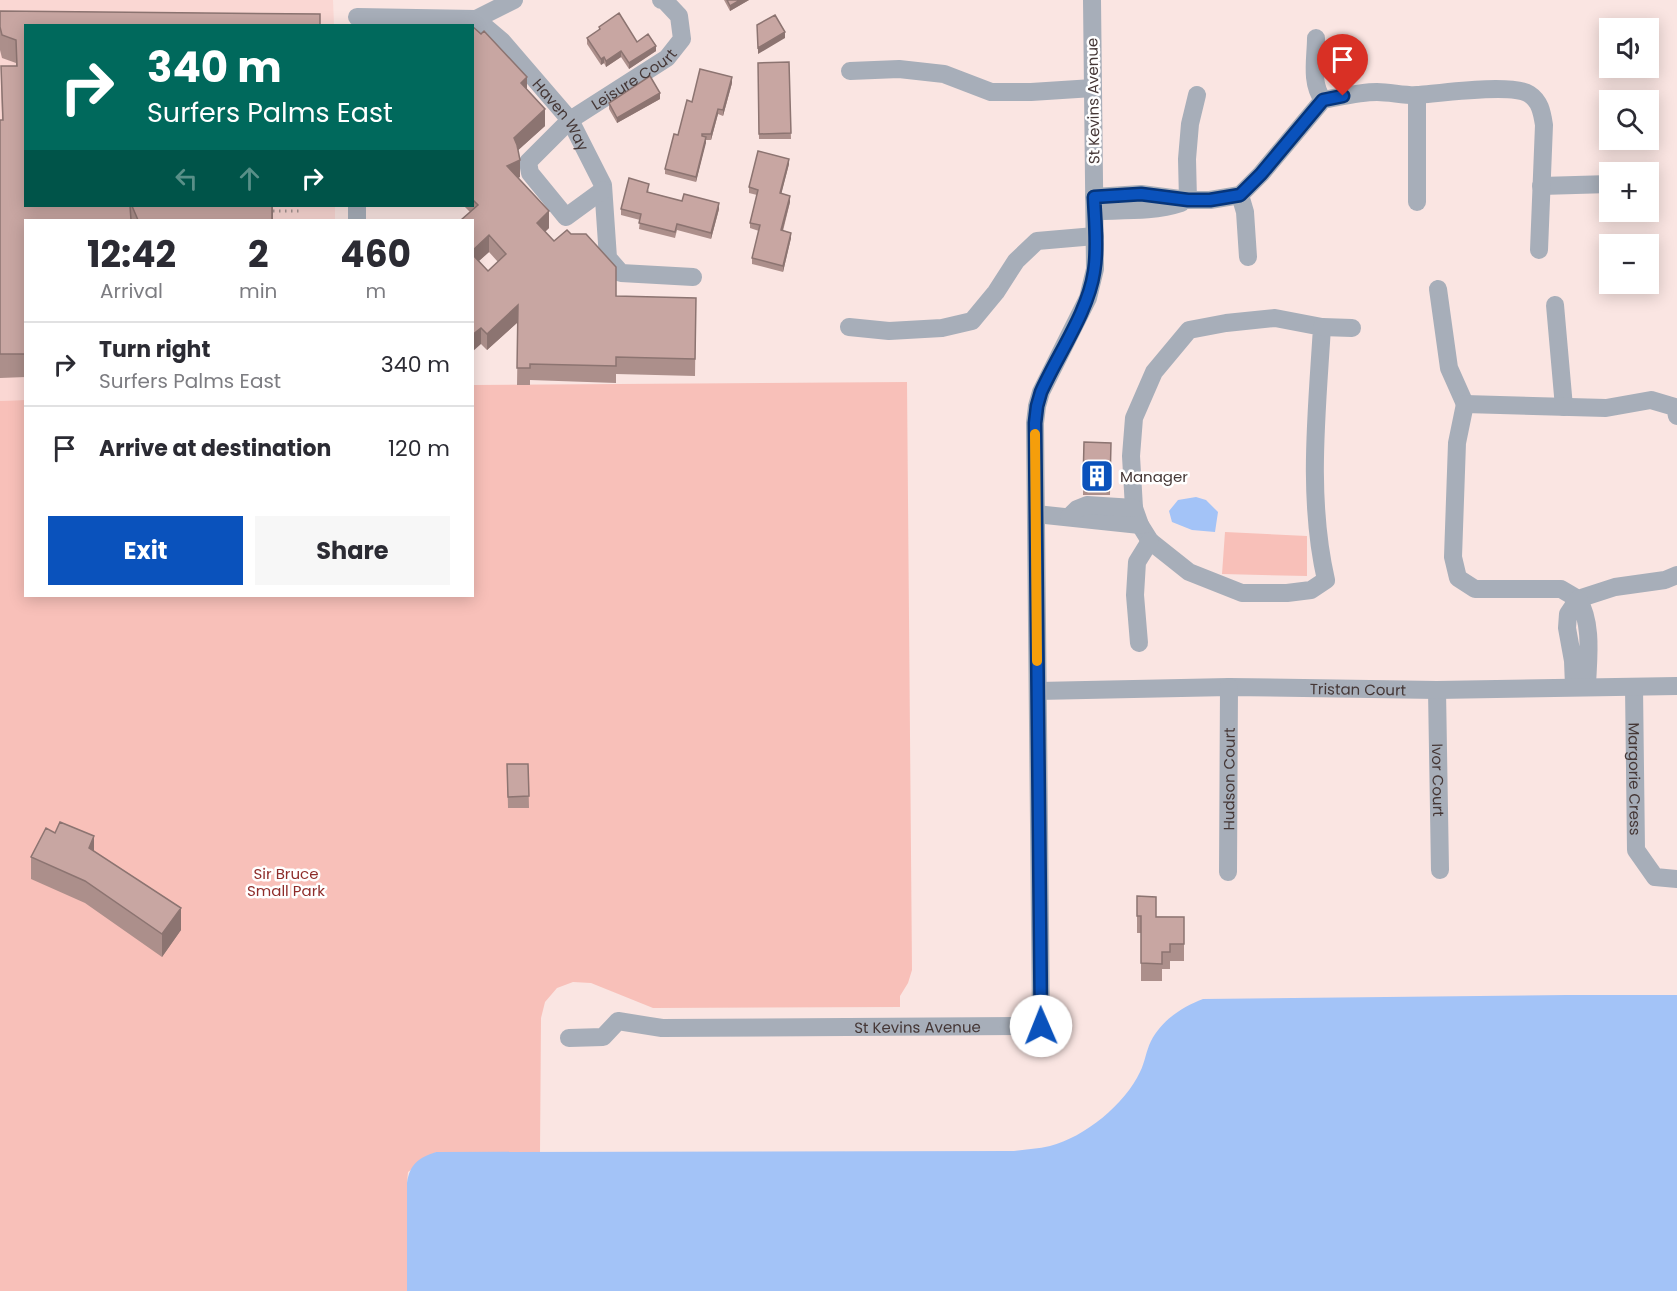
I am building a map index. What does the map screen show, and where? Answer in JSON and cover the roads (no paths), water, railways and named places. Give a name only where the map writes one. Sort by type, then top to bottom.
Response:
[{"type":"street","points":[[357,14],[481,11],[514,0]]},
{"type":"street","name":"Leisure Court","points":[[603,190],[566,217],[530,173],[528,162],[570,120],[667,58],[682,39],[680,16],[664,0],[661,0]]},
{"type":"street","name":"St Kevins Avenue","points":[[569,1038],[603,1037],[618,1021],[662,1028],[1041,1026],[1035,423],[1037,406],[1047,379],[1088,298],[1095,270],[1092,0]]},
{"type":"street","name":"Haven Way","points":[[481,11],[502,41],[570,120],[603,185],[608,258],[621,273],[693,277]]},
{"type":"street","points":[[1316,38],[1315,81],[1318,93],[1323,100]]},
{"type":"street","points":[[850,71],[899,69],[944,74],[991,92],[1093,88]]},
{"type":"street","points":[[1094,204],[1149,209],[1188,200],[1210,200],[1240,195],[1261,174],[1323,100],[1370,93],[1417,95],[1466,90],[1517,90],[1527,93],[1542,110],[1544,125],[1539,250]]},
{"type":"street","points":[[1188,200],[1187,159],[1190,124],[1197,94]]},
{"type":"street","points":[[1417,95],[1417,202]]},
{"type":"street","points":[[1541,186],[1599,184]]},
{"type":"street","points":[[1240,195],[1245,212],[1248,257]]},
{"type":"street","points":[[849,327],[889,331],[942,328],[972,321],[996,292],[1016,261],[1037,241],[1095,236]]},
{"type":"street","points":[[1438,289],[1449,368],[1465,404],[1457,443],[1453,557],[1458,578],[1475,589],[1561,589],[1578,599],[1584,610],[1588,636],[1580,686]]},
{"type":"street","points":[[1555,305],[1563,406]]},
{"type":"street","points":[[1322,327],[1316,426],[1316,507],[1326,580],[1311,590],[1287,593],[1242,593],[1188,572],[1150,541],[1137,516],[1131,456],[1134,418],[1154,372],[1189,330],[1226,323],[1275,318],[1322,327],[1352,328]]},
{"type":"street","points":[[1465,404],[1606,408],[1651,400],[1676,408]]},
{"type":"street","points":[[1036,514],[1069,517],[1137,516]]},
{"type":"street","points":[[1139,643],[1135,594],[1137,562],[1150,541]]},
{"type":"street","points":[[1578,599],[1615,587],[1665,580],[1677,575]]},
{"type":"street","name":"Tristan Court","points":[[1038,691],[1229,687],[1437,690],[1677,686]]},
{"type":"street","name":"Hudson Court","points":[[1228,872],[1229,687]]},
{"type":"street","name":"Margorie Cress","points":[[1634,687],[1636,850],[1655,878],[1677,879]]},
{"type":"street","name":"Ivor Court","points":[[1437,690],[1440,870]]},
{"type":"water","points":[[1196,497],[1206,500],[1218,512],[1215,532],[1192,530],[1172,522],[1169,511],[1178,500]]},
{"type":"water","points":[[1677,995],[1677,1291],[407,1291],[407,1183],[413,1166],[424,1157],[436,1152],[1014,1151],[1041,1148],[1063,1142],[1077,1135],[1114,1107],[1133,1084],[1156,1033],[1180,1010],[1203,999]]},
{"type":"place","name":"Manager","points":[[1097,476]]},
{"type":"park label","name":"Sir Bruce Small Park","points":[[286,882]]}]
